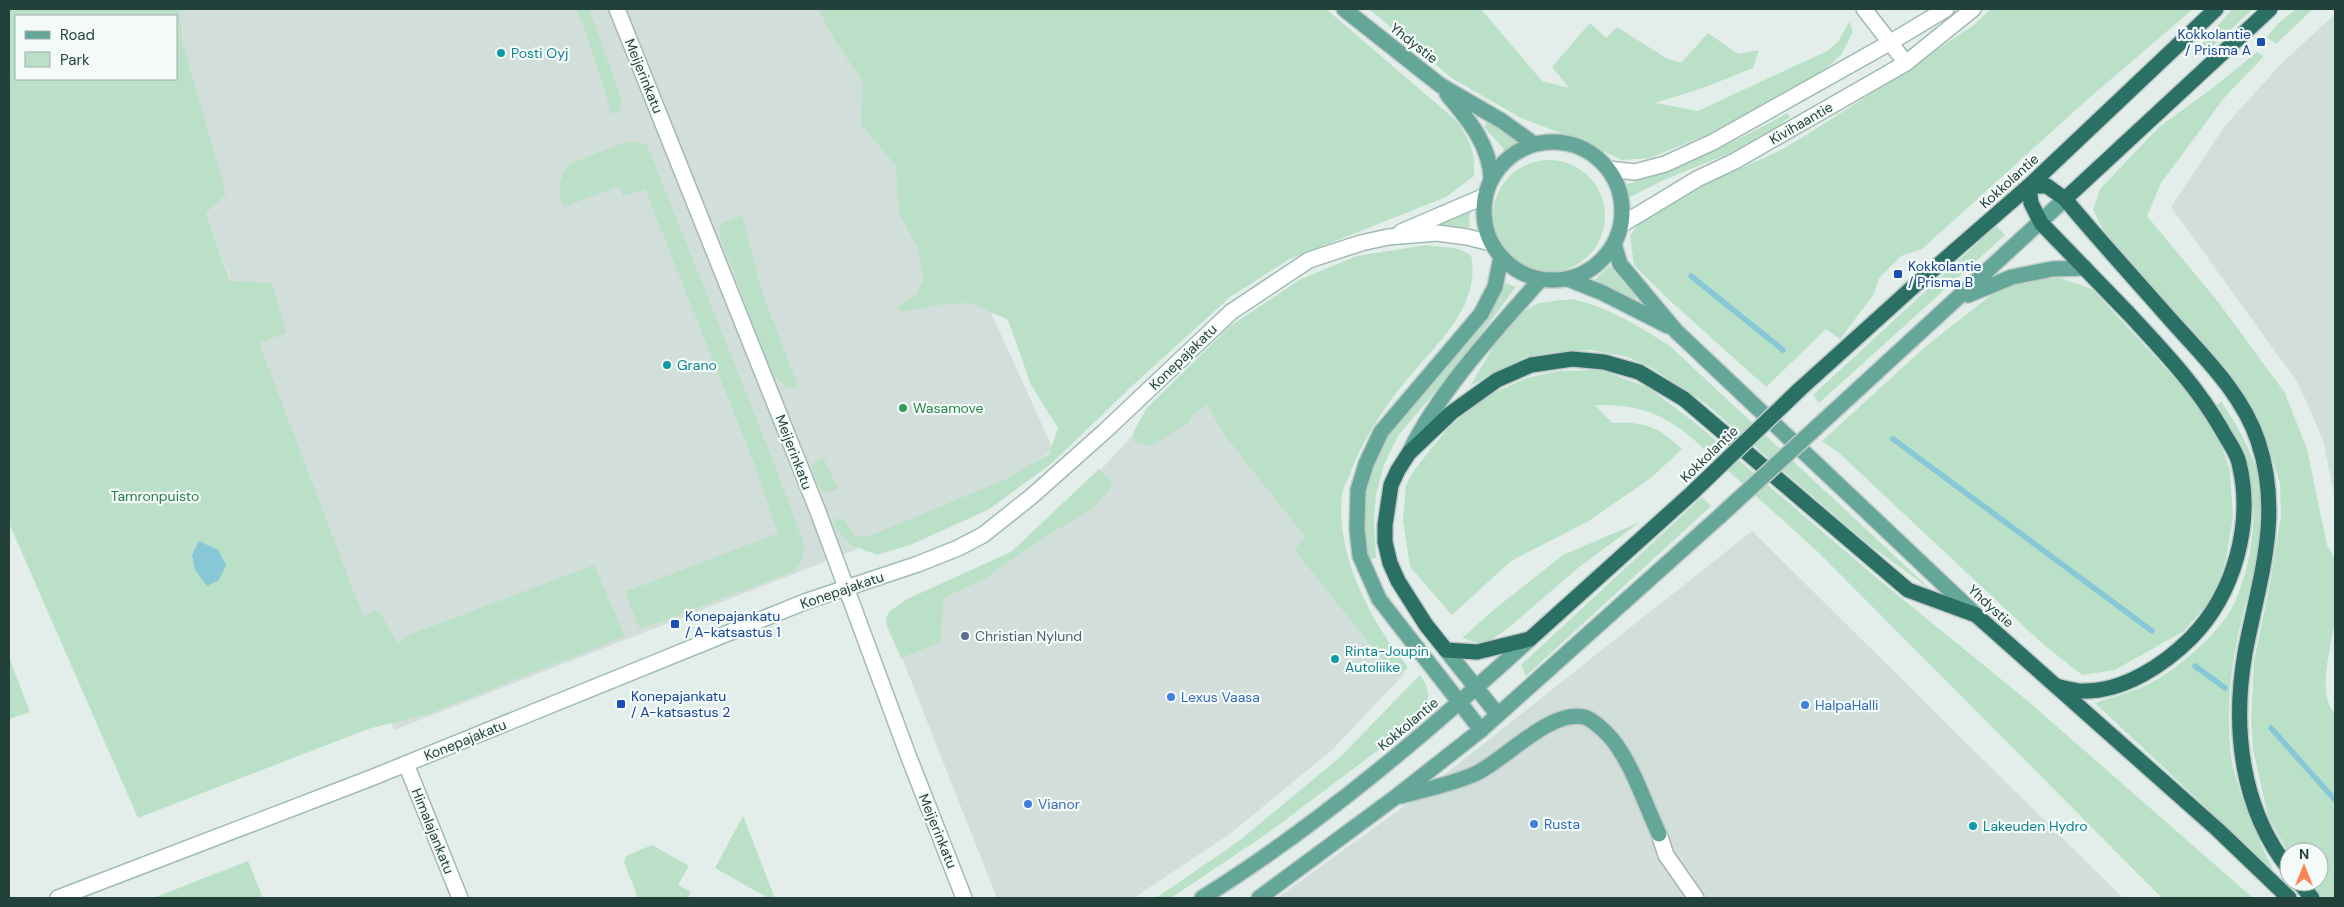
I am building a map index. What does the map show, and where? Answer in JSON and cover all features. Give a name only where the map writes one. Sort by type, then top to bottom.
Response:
[{"type":"highway","name":"Kokkolantie","points":[[1530,639],[1692,493],[1799,390],[2029,186],[2216,9]]},
{"type":"highway","points":[[2065,199],[2270,9]]},
{"type":"highway","points":[[2056,686],[2084,692],[2117,685],[2141,675],[2184,644],[2207,621],[2223,596],[2238,552],[2243,515],[2239,462],[2204,399],[2174,360],[2041,223],[2030,202],[2029,186],[2047,186],[2065,199],[2237,397],[2258,440],[2266,473],[2270,510],[2267,550],[2245,656],[2240,694],[2240,731],[2243,759],[2252,804],[2279,857]]},
{"type":"highway","points":[[1530,639],[1476,652],[1446,650],[1426,625],[1398,581],[1385,542],[1385,525],[1391,484],[1409,453],[1451,413],[1497,380],[1532,365],[1572,359],[1604,362],[1639,372],[1684,399],[1908,590],[1976,615]]},
{"type":"highway","name":"Yhdystie","points":[[1976,615],[2218,830],[2288,898]]},
{"type":"main road","name":"Yhdystie","points":[[1344,9],[1440,85],[1502,121],[1534,144]]},
{"type":"main road","name":"Yhdystie","points":[[1440,85],[1481,140],[1491,165],[1491,180]]},
{"type":"main road","points":[[1550,142],[1567,143],[1583,148],[1597,157],[1608,169],[1618,186],[1622,206],[1621,225],[1609,253],[1592,269],[1568,279],[1540,280],[1518,272],[1501,257],[1491,243],[1485,228],[1483,212],[1485,196],[1491,180],[1508,158],[1534,144],[1550,142]]},
{"type":"main road","points":[[1259,898],[1397,796],[1481,730],[1958,300],[2065,199]]},
{"type":"main road","name":"Yhdystie","points":[[1614,244],[1620,264],[1676,331],[1976,615]]},
{"type":"main road","points":[[1481,730],[1379,600],[1360,556],[1357,529],[1358,490],[1366,464],[1382,432],[1480,314],[1495,287],[1501,257]]},
{"type":"main road","points":[[1958,300],[2012,277],[2052,269],[2084,268]]},
{"type":"main road","name":"Yhdystie","points":[[1568,279],[1603,293],[1676,331]]},
{"type":"main road","points":[[1409,453],[1424,422],[1496,330],[1540,280]]},
{"type":"main road","name":"Kokkolantie","points":[[1202,898],[1238,876],[1308,824],[1422,734],[1530,639]]},
{"type":"main road","points":[[1446,650],[1498,715]]},
{"type":"main road","points":[[1397,796],[1450,784],[1479,772],[1554,721],[1573,717],[1585,717],[1611,738],[1626,762],[1659,834]]},
{"type":"street","name":"Meijerinkatu","points":[[617,9],[776,405],[964,898]]},
{"type":"street","points":[[1864,9],[1906,63]]},
{"type":"street","name":"Kivihaantie","points":[[1608,169],[1634,172],[1665,164],[1713,142],[1946,9]]},
{"type":"street","name":"Kivihaantie","points":[[1621,225],[1697,179],[1734,161],[1906,63],[1973,9]]},
{"type":"street","name":"Konepajakatu","points":[[1388,237],[1485,196]]},
{"type":"street","name":"Konepajakatu","points":[[58,898],[406,764],[807,601],[918,564],[958,548],[983,535],[1032,496],[1105,432],[1231,312],[1309,260],[1360,243],[1388,237],[1437,233],[1491,243]]},
{"type":"street","name":"Himalajankatu","points":[[406,764],[460,898]]},
{"type":"street","points":[[1659,834],[1666,855],[1696,898]]},
{"type":"shaded area","points":[[164,9],[853,9],[1053,449],[985,499],[394,730],[164,98],[175,80],[178,80],[178,15]]},
{"type":"shaded area","points":[[2335,14],[2335,498],[2323,440],[2298,383],[2171,207],[2224,127],[2281,64]]},
{"type":"shaded area","points":[[1197,365],[1323,545],[1404,674],[1332,750],[1231,833],[1134,898],[997,898],[889,625],[1012,554],[1097,474]]},
{"type":"shaded area","points":[[1752,531],[2123,898],[1277,898],[1410,802]]},
{"type":"green space","name":"Tamronpuisto","points":[[9,9],[179,9],[182,41],[226,194],[206,213],[230,281],[272,283],[286,333],[259,343],[363,616],[378,610],[399,644],[404,637],[594,565],[625,636],[431,713],[368,729],[138,818],[9,523]]},
{"type":"green space","points":[[576,9],[589,9],[622,100],[619,111],[612,115],[587,35]]},
{"type":"green space","points":[[818,9],[1326,9],[1458,122],[1471,148],[1474,160],[1474,176],[1446,197],[1288,260],[1230,297],[1132,386],[1052,463],[988,510],[910,545],[877,555],[849,544],[834,526],[834,519],[843,519],[855,536],[867,537],[1004,480],[1049,454],[1058,428],[1031,385],[1008,320],[971,303],[944,304],[902,312],[896,307],[915,296],[924,281],[917,245],[899,215],[896,166],[861,124],[863,82],[836,42]]},
{"type":"green space","points":[[1369,9],[1481,9],[1542,81],[1569,88],[1552,67],[1590,23],[1606,38],[1617,27],[1666,58],[1681,63],[1708,33],[1738,54],[1759,50],[1753,68],[1703,88],[1655,103],[1698,111],[1827,51],[1838,42],[1849,22],[1853,32],[1841,55],[1818,76],[1736,123],[1650,158],[1622,160],[1569,136],[1521,118],[1453,79]]},
{"type":"green space","points":[[1991,9],[2193,9],[2088,99],[1922,249],[1901,256],[1879,278],[1874,294],[1840,339],[1826,329],[1766,387],[1667,298],[1634,265],[1630,236],[1643,220],[1661,206],[1705,183],[1793,143],[1974,25]]},
{"type":"green space","points":[[2232,9],[2253,9],[2203,55],[2193,54]]},
{"type":"green space","points":[[2296,9],[2313,9],[2276,44],[2267,37],[2279,23]]},
{"type":"green space","points":[[2257,52],[2264,56],[2224,98],[2161,183],[2147,216],[2219,303],[2285,393],[2307,449],[2327,545],[2335,559],[2335,628],[2333,630],[2326,673],[2326,685],[2330,705],[2335,713],[2335,898],[2323,898],[2318,892],[2329,892],[2329,842],[2282,842],[2268,816],[2253,749],[2251,720],[2254,661],[2270,584],[2281,515],[2280,483],[2268,444],[2249,402],[2214,355],[2148,283],[2104,231],[2093,210],[2100,189],[2159,127],[2214,87]]},
{"type":"green space","points":[[1787,113],[1790,117],[1758,141],[1745,147],[1664,180],[1628,198],[1622,186],[1706,154]]},
{"type":"green space","points":[[1488,121],[1520,141],[1504,151],[1484,127]]},
{"type":"green space","points":[[629,141],[647,145],[770,453],[804,544],[802,561],[792,572],[640,629],[625,592],[778,533],[754,463],[645,189],[623,196],[619,186],[564,207],[559,190],[563,175],[569,164]]},
{"type":"green space","points":[[1549,160],[1570,164],[1589,176],[1601,195],[1605,216],[1601,237],[1589,256],[1570,268],[1549,272],[1528,268],[1509,256],[1497,237],[1493,216],[1497,195],[1509,176],[1528,164]]},
{"type":"green space","points":[[1470,210],[1469,227],[1438,228],[1438,223]]},
{"type":"green space","points":[[742,215],[762,292],[798,386],[787,388],[772,374],[720,236],[720,224]]},
{"type":"green space","points":[[1996,226],[2005,235],[1819,403],[1813,395]]},
{"type":"green space","points":[[1426,245],[1459,249],[1471,255],[1473,269],[1468,295],[1463,308],[1440,342],[1384,409],[1357,457],[1342,495],[1342,527],[1354,574],[1378,624],[1408,668],[1396,677],[1294,549],[1306,538],[1227,438],[1206,404],[1192,416],[1187,424],[1151,446],[1134,442],[1133,433],[1146,409],[1230,326],[1301,279],[1357,256]]},
{"type":"green space","points":[[1610,266],[1627,287],[1638,296],[1634,302],[1592,282]]},
{"type":"green space","points":[[2060,278],[2092,289],[2185,389],[2218,436],[2230,471],[2233,517],[2226,559],[2214,596],[2184,631],[2115,670],[2082,675],[2044,645],[1839,453],[1822,441],[1925,347],[1995,292],[2024,281]]},
{"type":"green space","points":[[1506,283],[1516,287],[1455,368],[1398,436],[1384,465],[1376,495],[1374,521],[1376,558],[1369,559],[1363,512],[1368,481],[1389,435],[1489,316]]},
{"type":"green space","points":[[1572,299],[1586,302],[1611,312],[1635,324],[1670,346],[1930,589],[1868,544],[1705,403],[1652,368],[1625,356],[1589,350],[1555,352],[1525,357],[1470,386],[1497,342],[1513,321],[1522,313],[1541,303]]},
{"type":"green space","points":[[1601,370],[1649,388],[1694,422],[1878,579],[2029,702],[2253,898],[2162,898],[1819,553],[1692,438],[1669,421],[1647,411],[1624,406],[1595,405],[1612,423],[1634,423],[1651,427],[1666,435],[1682,449],[1652,477],[1589,521],[1511,561],[1452,615],[1410,567],[1403,520],[1406,485],[1415,469],[1448,428],[1486,396],[1527,378],[1558,371]]},
{"type":"green space","points":[[2221,401],[2247,446],[2253,461],[2262,492],[2264,510],[2262,543],[2234,657],[2230,690],[2229,726],[2232,762],[2238,784],[2251,822],[2273,870],[2095,703],[2143,687],[2172,670],[2209,638],[2228,615],[2241,588],[2250,551],[2253,513],[2252,494],[2244,459],[2217,405]]},
{"type":"green space","points":[[823,457],[838,489],[824,493],[814,476],[812,464]]},
{"type":"green space","points":[[1099,469],[1112,481],[1110,489],[1092,509],[1043,538],[984,579],[943,598],[941,642],[901,658],[887,626],[886,618],[890,611],[907,599],[1011,552]]},
{"type":"green space","points":[[1702,497],[1711,506],[1526,676],[1521,665]]},
{"type":"green space","points":[[1640,522],[1578,568],[1507,629],[1489,641],[1479,643],[1462,638],[1497,607],[1563,555]]},
{"type":"green space","points":[[9,657],[30,712],[9,719]]},
{"type":"green space","points":[[1420,675],[1428,693],[1428,700],[1421,714],[1401,733],[1268,833],[1171,898],[1156,898],[1239,841],[1339,758]]},
{"type":"green space","points":[[743,816],[775,898],[768,898],[715,868]]},
{"type":"green space","points":[[652,845],[689,866],[678,885],[691,892],[688,898],[638,898],[624,862],[626,856]]},
{"type":"green space","points":[[248,861],[263,898],[153,898]]},
{"type":"water","points":[[199,541],[218,550],[226,565],[219,580],[207,586],[195,570],[192,555]]},
{"type":"waterway","points":[[1691,276],[1783,350]]},
{"type":"waterway","points":[[1893,439],[2152,631]]},
{"type":"waterway","points":[[2195,666],[2225,688]]},
{"type":"waterway","points":[[2271,728],[2335,800]]},
{"type":"place","name":"Kokkolantie / Prisma A","points":[[2261,42]]},
{"type":"place","name":"Posti Oyj","points":[[501,53]]},
{"type":"place","name":"Kokkolantie / Prisma B","points":[[1898,274]]},
{"type":"place","name":"Grano","points":[[667,365]]},
{"type":"place","name":"Wasamove","points":[[903,408]]},
{"type":"place","name":"Konepajankatu / A-katsastus 1","points":[[675,624]]},
{"type":"place","name":"Christian Nylund","points":[[965,636]]},
{"type":"place","name":"Rinta-Joupin Autoliike","points":[[1335,659]]},
{"type":"place","name":"Lexus Vaasa","points":[[1171,697]]},
{"type":"place","name":"Konepajankatu / A-katsastus 2","points":[[621,704]]},
{"type":"place","name":"HalpaHalli","points":[[1805,705]]},
{"type":"place","name":"Vianor","points":[[1028,804]]},
{"type":"place","name":"Rusta","points":[[1534,824]]},
{"type":"place","name":"Lakeuden Hydro","points":[[1973,826]]}]
